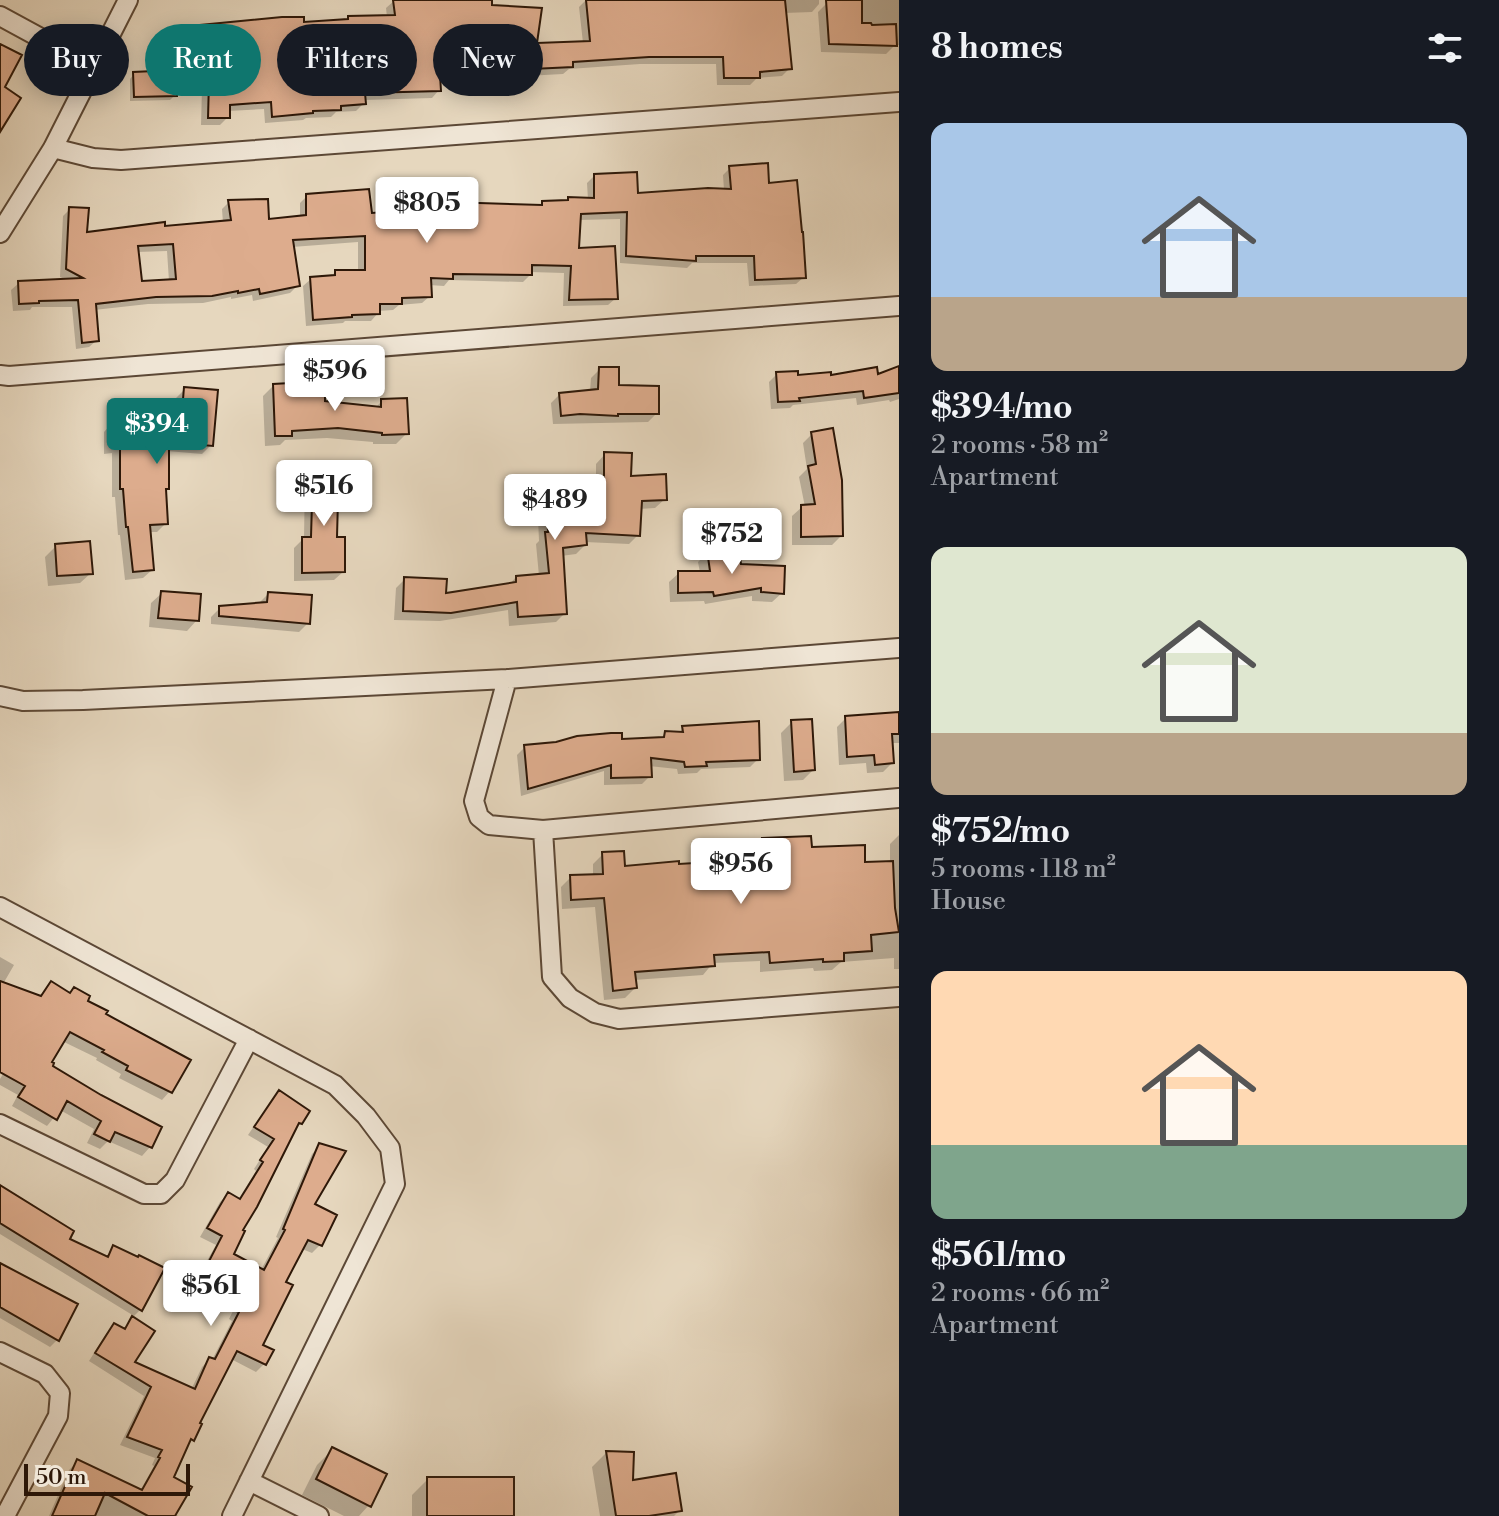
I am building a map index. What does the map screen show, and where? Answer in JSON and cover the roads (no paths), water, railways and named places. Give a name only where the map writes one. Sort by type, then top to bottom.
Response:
[{"type":"street","points":[[116,24],[128,0]]},
{"type":"street","points":[[0,16],[24,29]]},
{"type":"street","points":[[0,233],[53,148],[79,96]]},
{"type":"street","points":[[53,148],[93,158],[121,160],[899,102]]},
{"type":"street","points":[[0,375],[899,306]]},
{"type":"street","points":[[0,696],[23,701],[83,700],[507,679],[899,648]]},
{"type":"street","points":[[507,679],[474,801],[479,817],[489,825],[543,830],[899,798]]},
{"type":"street","points":[[543,830],[552,977],[570,998],[595,1013],[619,1019],[899,997]]},
{"type":"street","points":[[0,907],[335,1085],[366,1116],[390,1148],[395,1184],[232,1516]]},
{"type":"street","points":[[0,1124],[144,1194],[161,1194],[175,1180],[249,1039]]},
{"type":"street","points":[[0,1352],[45,1374],[60,1393],[58,1416],[5,1516]]},
{"type":"street","points":[[249,1481],[319,1516]]}]
